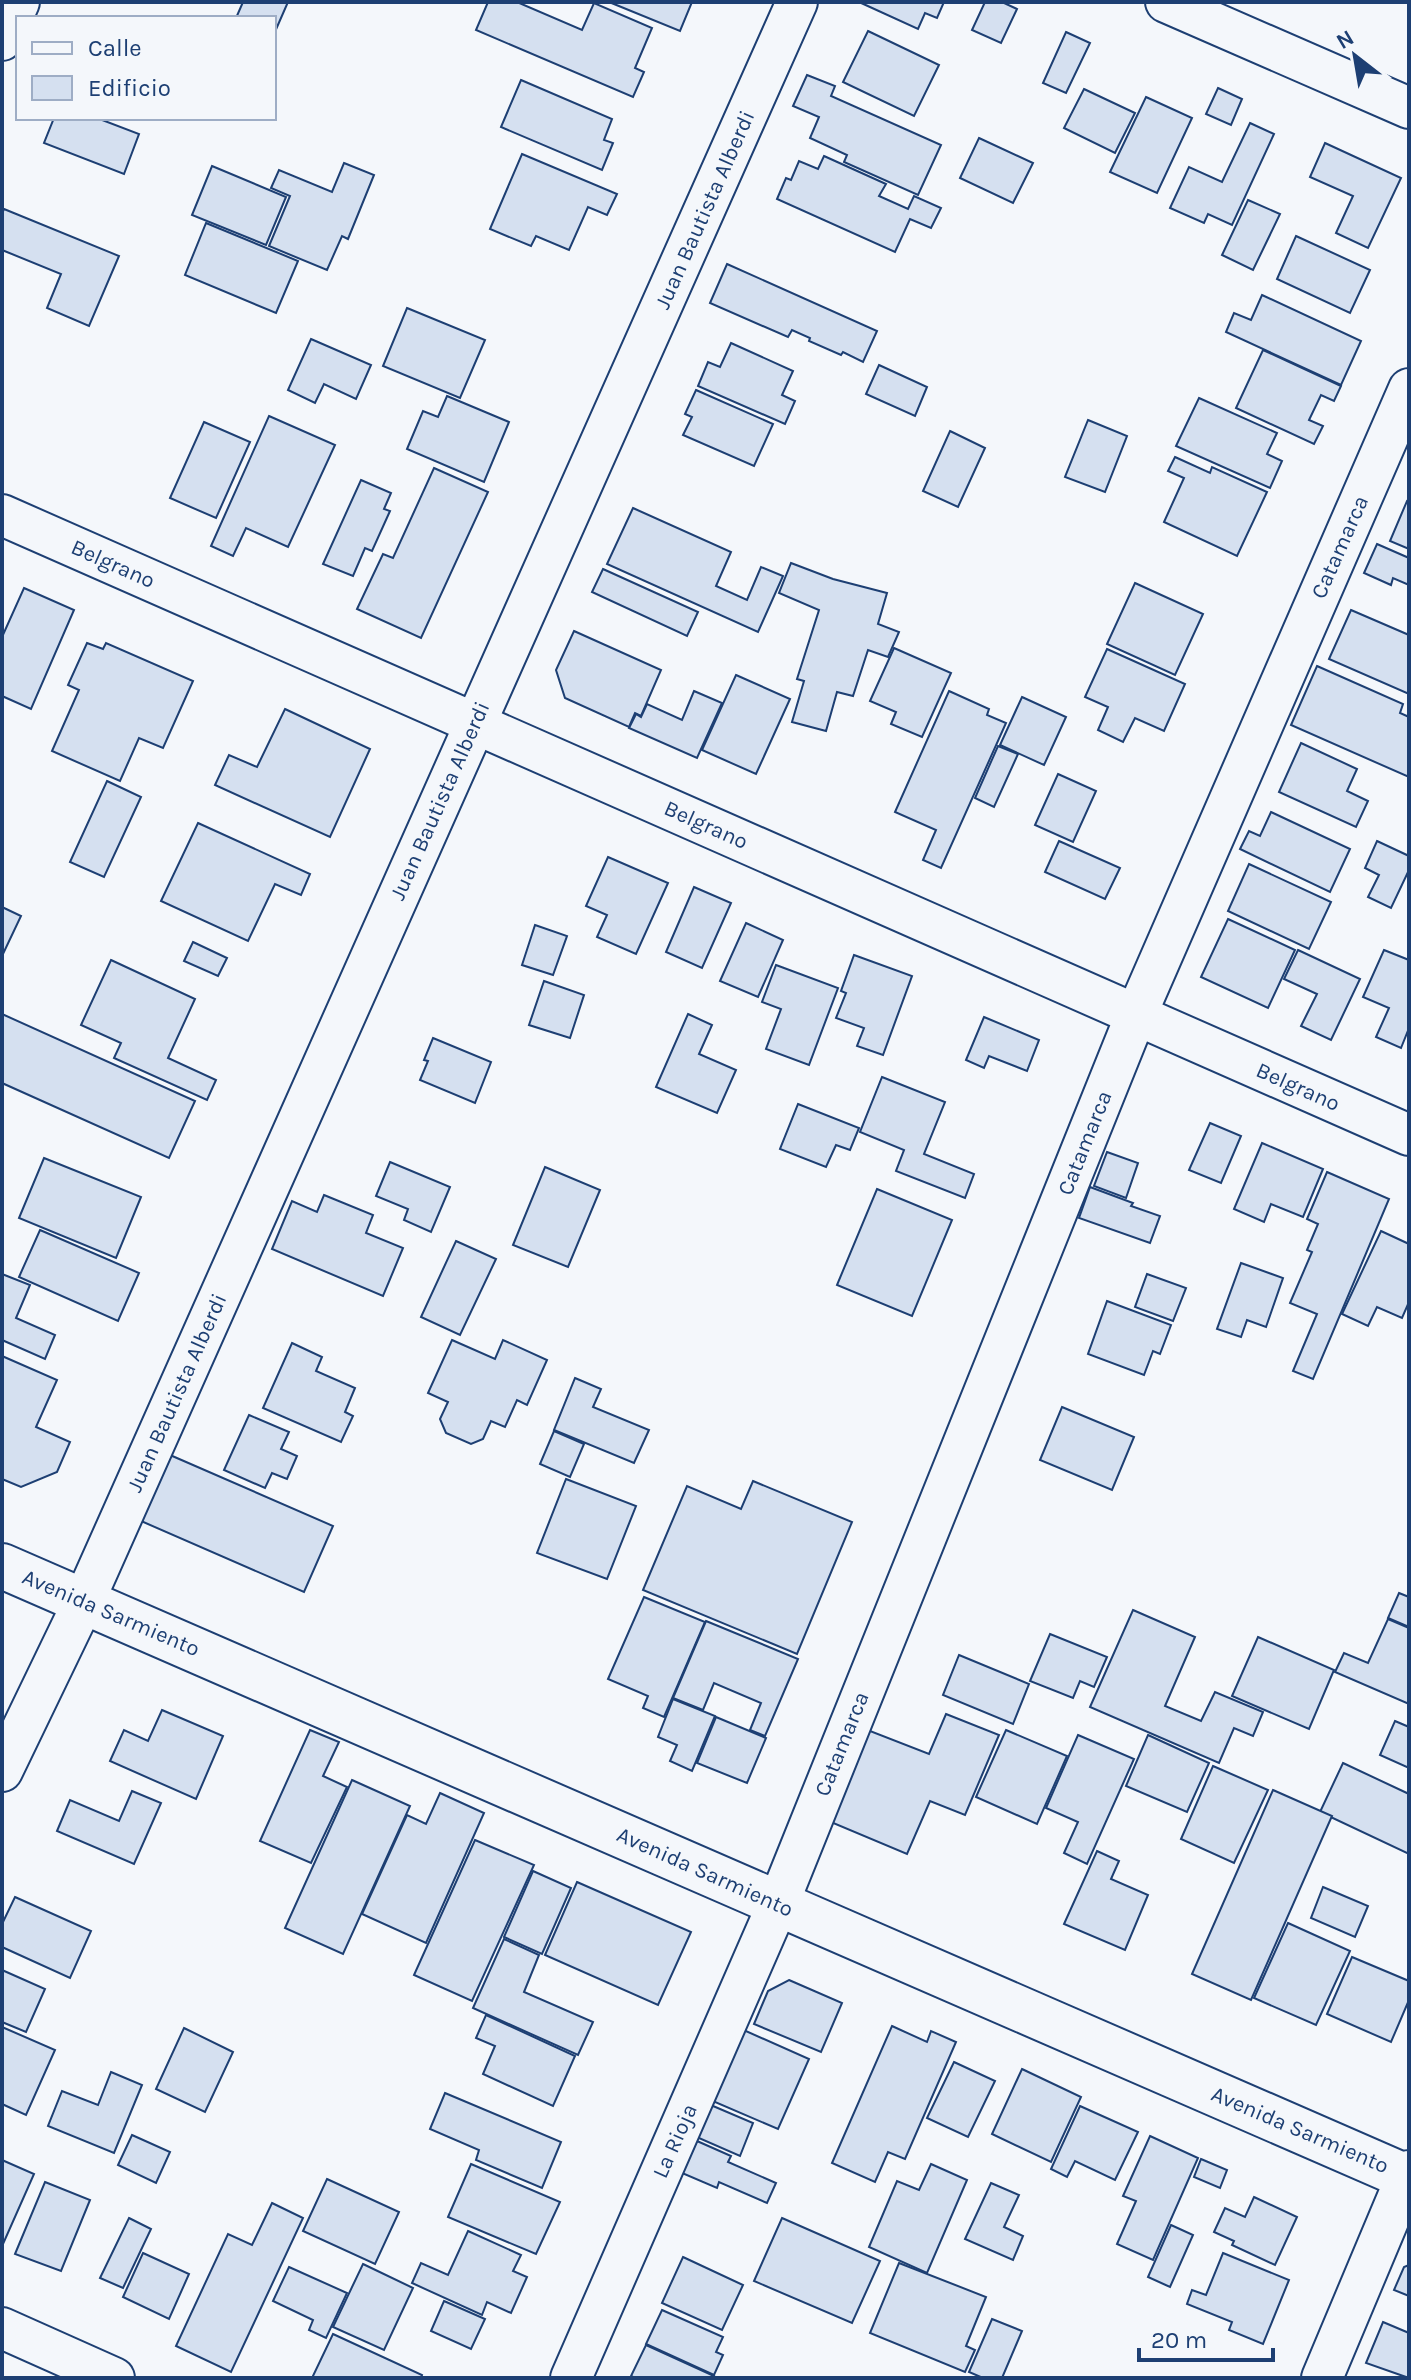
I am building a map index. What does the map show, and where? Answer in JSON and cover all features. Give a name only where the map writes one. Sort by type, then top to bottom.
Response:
[{"type":"main road","name":"Avenida Sarmiento","points":[[2,1566],[1408,2175]]},
{"type":"street","points":[[2,40],[19,2]]},
{"type":"street","name":"Juan Bautista Alberdi","points":[[2,1771],[84,1601],[797,2]]},
{"type":"street","points":[[1166,2],[1409,108]]},
{"type":"street","name":"Catamarca","points":[[778,1904],[1136,1015],[1409,389]]},
{"type":"street","name":"Belgrano","points":[[2,515],[1409,1135]]},
{"type":"street","name":"La Rioja","points":[[571,2378],[778,1904]]},
{"type":"street","points":[[1322,2378],[1408,2175]]},
{"type":"street","points":[[2,2328],[114,2378]]},
{"type":"building","points":[[243,2],[288,2],[276,29],[276,16],[237,16]]},
{"type":"building","points":[[488,2],[517,2],[582,30],[594,3],[652,28],[635,68],[644,72],[633,97],[476,30]]},
{"type":"building","points":[[609,2],[692,2],[680,31]]},
{"type":"building","points":[[859,2],[944,2],[937,18],[925,13],[918,29]]},
{"type":"building","points":[[985,2],[1002,2],[1017,9],[1001,43],[972,30]]},
{"type":"building","points":[[868,31],[939,65],[914,116],[843,82]]},
{"type":"building","points":[[1066,32],[1090,43],[1066,93],[1043,83]]},
{"type":"building","points":[[807,75],[835,86],[831,96],[941,145],[918,195],[844,162],[847,155],[810,138],[819,117],[793,106]]},
{"type":"building","points":[[521,80],[612,119],[604,140],[613,143],[602,170],[501,127]]},
{"type":"building","points":[[1218,88],[1242,99],[1231,125],[1206,114]]},
{"type":"building","points":[[1084,89],[1135,113],[1115,153],[1064,128]]},
{"type":"building","points":[[1146,97],[1192,118],[1157,193],[1110,172]]},
{"type":"building","points":[[53,120],[102,120],[139,134],[124,174],[44,143]]},
{"type":"building","points":[[1250,123],[1274,134],[1232,225],[1208,214],[1204,223],[1170,208],[1189,167],[1222,182]]},
{"type":"building","points":[[979,138],[1033,163],[1013,203],[960,178]]},
{"type":"building","points":[[1325,143],[1401,178],[1368,248],[1336,233],[1353,196],[1310,177]]},
{"type":"building","points":[[522,154],[617,194],[607,215],[588,207],[569,250],[536,236],[531,246],[490,229]]},
{"type":"building","points":[[824,156],[886,184],[879,196],[908,209],[914,196],[941,208],[931,228],[910,219],[895,252],[777,199],[786,178],[791,180],[799,161],[818,169]]},
{"type":"building","points":[[344,163],[374,175],[348,239],[342,236],[327,270],[269,246],[290,196],[271,188],[279,170],[332,192]]},
{"type":"building","points":[[212,166],[286,197],[266,245],[192,215]]},
{"type":"building","points":[[1248,200],[1280,214],[1253,270],[1222,255]]},
{"type":"building","points":[[4,209],[119,256],[89,326],[47,308],[61,274],[2,250]]},
{"type":"building","points":[[206,223],[298,261],[276,313],[185,275]]},
{"type":"building","points":[[1296,236],[1370,270],[1350,313],[1277,279]]},
{"type":"building","points":[[727,264],[877,331],[863,362],[809,341],[810,338],[792,330],[788,337],[710,303]]},
{"type":"building","points":[[1262,295],[1361,341],[1341,385],[1226,332],[1234,313],[1251,320]]},
{"type":"building","points":[[407,308],[485,340],[460,398],[383,366]]},
{"type":"building","points":[[311,339],[371,365],[356,399],[324,384],[315,403],[288,390]]},
{"type":"building","points":[[731,343],[793,371],[782,395],[795,401],[785,424],[698,386],[708,362],[720,367]]},
{"type":"building","points":[[1263,350],[1341,386],[1334,401],[1321,395],[1309,420],[1323,426],[1314,444],[1236,408]]},
{"type":"building","points":[[879,365],[927,387],[915,416],[866,394]]},
{"type":"building","points":[[696,390],[773,424],[754,466],[683,435],[692,417],[685,414]]},
{"type":"building","points":[[447,396],[509,422],[484,482],[407,449],[423,411],[438,417]]},
{"type":"building","points":[[1199,398],[1277,433],[1267,454],[1282,461],[1270,488],[1176,446]]},
{"type":"building","points":[[269,416],[335,445],[288,547],[246,528],[233,556],[211,546]]},
{"type":"building","points":[[1088,420],[1127,436],[1105,492],[1065,477]]},
{"type":"building","points":[[204,422],[250,442],[216,518],[170,498]]},
{"type":"building","points":[[950,431],[985,448],[958,507],[923,491]]},
{"type":"building","points":[[1175,457],[1210,473],[1212,467],[1267,492],[1237,556],[1164,522],[1184,478],[1168,471]]},
{"type":"building","points":[[434,468],[488,492],[421,638],[357,609],[383,554],[393,558]]},
{"type":"building","points":[[361,480],[391,493],[384,509],[390,511],[372,551],[365,548],[353,576],[323,564]]},
{"type":"building","points":[[1409,502],[1409,549],[1390,541]]},
{"type":"building","points":[[633,508],[731,552],[716,586],[747,600],[761,567],[783,576],[758,632],[607,564]]},
{"type":"building","points":[[1377,544],[1409,558],[1409,585],[1393,578],[1391,585],[1364,573]]},
{"type":"building","points":[[791,563],[833,579],[887,593],[878,624],[899,632],[888,657],[868,650],[853,696],[837,692],[826,731],[792,722],[804,681],[797,679],[819,610],[779,593]]},
{"type":"building","points":[[603,569],[698,612],[687,636],[592,592]]},
{"type":"building","points":[[1135,583],[1203,614],[1175,675],[1107,644]]},
{"type":"building","points":[[24,588],[74,610],[31,709],[2,696],[2,637]]},
{"type":"building","points":[[1351,610],[1409,635],[1409,694],[1329,659]]},
{"type":"building","points":[[574,631],[661,670],[641,716],[635,713],[629,727],[565,698],[556,670]]},
{"type":"building","points":[[87,643],[103,649],[106,643],[193,681],[163,748],[139,738],[120,781],[52,751],[79,690],[68,685]]},
{"type":"building","points":[[894,648],[951,673],[922,737],[891,724],[896,712],[870,701]]},
{"type":"building","points":[[1107,649],[1185,684],[1164,731],[1135,718],[1123,742],[1098,730],[1108,707],[1085,697]]},
{"type":"building","points":[[1317,666],[1403,704],[1400,713],[1409,717],[1409,777],[1291,725]]},
{"type":"building","points":[[736,675],[790,699],[756,774],[702,750]]},
{"type":"building","points":[[694,691],[722,703],[697,758],[629,728],[636,714],[641,717],[647,704],[682,720]]},
{"type":"building","points":[[949,691],[989,709],[987,715],[1006,723],[941,868],[923,860],[936,830],[895,812]]},
{"type":"building","points":[[1022,697],[1066,717],[1044,765],[1000,745]]},
{"type":"building","points":[[285,709],[370,749],[330,837],[215,785],[229,755],[257,767]]},
{"type":"building","points":[[1301,743],[1357,769],[1347,791],[1368,801],[1356,827],[1279,792]]},
{"type":"building","points":[[998,746],[1018,754],[994,807],[975,798]]},
{"type":"building","points":[[1058,774],[1096,791],[1073,842],[1035,825]]},
{"type":"building","points":[[107,781],[141,797],[104,877],[70,862]]},
{"type":"building","points":[[1271,812],[1350,849],[1330,892],[1240,849],[1249,831],[1260,836]]},
{"type":"building","points":[[198,823],[310,874],[301,895],[275,884],[248,941],[161,901]]},
{"type":"building","points":[[1059,841],[1120,868],[1105,899],[1045,872]]},
{"type":"building","points":[[1377,841],[1409,856],[1409,870],[1391,908],[1368,897],[1379,875],[1365,868]]},
{"type":"building","points":[[608,857],[668,883],[636,954],[597,937],[607,915],[586,906]]},
{"type":"building","points":[[1249,864],[1331,902],[1309,949],[1228,911]]},
{"type":"building","points":[[694,887],[731,903],[702,968],[666,952]]},
{"type":"building","points":[[2,907],[21,916],[2,956]]},
{"type":"building","points":[[1228,919],[1295,950],[1268,1008],[1201,977]]},
{"type":"building","points":[[746,923],[783,940],[758,997],[720,981]]},
{"type":"building","points":[[535,925],[567,936],[553,975],[522,965]]},
{"type":"building","points":[[193,942],[227,958],[218,976],[184,961]]},
{"type":"building","points":[[1298,950],[1360,979],[1331,1040],[1301,1026],[1317,994],[1284,979]]},
{"type":"building","points":[[1384,950],[1409,960],[1409,1028],[1401,1048],[1376,1037],[1389,1008],[1363,997]]},
{"type":"building","points":[[854,955],[912,976],[883,1055],[857,1046],[864,1028],[836,1018],[846,993],[841,991]]},
{"type":"building","points":[[111,960],[195,999],[168,1058],[216,1080],[207,1100],[114,1058],[121,1043],[81,1025]]},
{"type":"building","points":[[776,965],[838,988],[809,1065],[766,1049],[781,1009],[762,1002]]},
{"type":"building","points":[[544,981],[584,995],[570,1038],[529,1025]]},
{"type":"building","points":[[2,1014],[195,1101],[169,1158],[2,1083]]},
{"type":"building","points":[[688,1014],[712,1025],[699,1054],[736,1070],[717,1113],[656,1087]]},
{"type":"building","points":[[984,1017],[1039,1040],[1027,1071],[989,1056],[984,1068],[966,1060]]},
{"type":"building","points":[[433,1038],[491,1062],[475,1103],[420,1080]]},
{"type":"building","points":[[882,1077],[945,1102],[924,1154],[974,1174],[965,1198],[896,1171],[904,1150],[860,1132]]},
{"type":"building","points":[[798,1104],[859,1128],[850,1150],[836,1145],[826,1167],[780,1149]]},
{"type":"building","points":[[1210,1123],[1241,1136],[1221,1183],[1189,1170]]},
{"type":"building","points":[[1262,1143],[1323,1169],[1303,1217],[1271,1204],[1264,1222],[1234,1209]]},
{"type":"building","points":[[1107,1152],[1138,1163],[1126,1198],[1094,1186]]},
{"type":"building","points":[[44,1158],[141,1197],[116,1258],[19,1218]]},
{"type":"building","points":[[390,1162],[450,1187],[431,1232],[404,1220],[408,1209],[376,1196]]},
{"type":"building","points":[[545,1167],[600,1190],[568,1267],[513,1245]]},
{"type":"building","points":[[1327,1172],[1389,1199],[1313,1379],[1293,1371],[1317,1314],[1290,1303],[1312,1252],[1307,1250],[1318,1224],[1307,1219]]},
{"type":"building","points":[[1090,1187],[1160,1216],[1150,1243],[1079,1218]]},
{"type":"building","points":[[877,1189],[952,1220],[912,1316],[837,1285]]},
{"type":"building","points":[[324,1195],[373,1215],[366,1233],[403,1248],[383,1296],[272,1249],[292,1201],[317,1212]]},
{"type":"building","points":[[40,1230],[139,1273],[118,1321],[19,1277]]},
{"type":"building","points":[[1381,1231],[1409,1244],[1409,1302],[1402,1318],[1377,1307],[1368,1326],[1342,1314]]},
{"type":"building","points":[[456,1241],[496,1259],[460,1335],[421,1317]]},
{"type":"building","points":[[1241,1263],[1283,1278],[1266,1327],[1247,1320],[1241,1337],[1217,1329]]},
{"type":"building","points":[[2,1274],[30,1285],[16,1318],[55,1335],[45,1359],[2,1340]]},
{"type":"building","points":[[1147,1274],[1186,1288],[1173,1321],[1135,1307]]},
{"type":"building","points":[[1107,1301],[1171,1325],[1160,1354],[1153,1351],[1144,1375],[1088,1354]]},
{"type":"building","points":[[452,1340],[495,1359],[503,1340],[547,1360],[527,1405],[517,1400],[505,1427],[491,1421],[483,1439],[471,1444],[446,1433],[440,1419],[448,1402],[428,1393]]},
{"type":"building","points":[[292,1343],[322,1357],[316,1371],[355,1388],[345,1412],[353,1416],[341,1442],[263,1408]]},
{"type":"building","points":[[2,1356],[57,1380],[36,1427],[70,1442],[57,1472],[21,1487],[2,1479]]},
{"type":"building","points":[[575,1378],[601,1389],[593,1407],[649,1430],[634,1463],[554,1430]]},
{"type":"building","points":[[1062,1407],[1134,1437],[1112,1490],[1040,1460]]},
{"type":"building","points":[[249,1415],[289,1432],[281,1449],[297,1456],[287,1479],[272,1473],[265,1488],[224,1470]]},
{"type":"building","points":[[554,1431],[584,1444],[570,1477],[540,1464]]},
{"type":"building","points":[[170,1455],[333,1526],[304,1592],[141,1521]]},
{"type":"building","points":[[566,1479],[636,1506],[607,1579],[537,1553]]},
{"type":"building","points":[[753,1481],[852,1522],[797,1654],[643,1590],[687,1486],[741,1509]]},
{"type":"building","points":[[1399,1593],[1409,1597],[1409,1627],[1388,1618]]},
{"type":"building","points":[[644,1597],[705,1622],[664,1717],[643,1708],[648,1696],[608,1679]]},
{"type":"building","points":[[1133,1610],[1195,1637],[1165,1706],[1201,1721],[1215,1692],[1263,1712],[1253,1736],[1234,1728],[1219,1763],[1090,1707]]},
{"type":"building","points":[[1388,1619],[1409,1628],[1409,1704],[1335,1672],[1344,1653],[1368,1663]]},
{"type":"building","points":[[706,1621],[798,1659],[765,1736],[750,1730],[761,1703],[714,1683],[703,1710],[673,1698]]},
{"type":"building","points":[[1050,1634],[1107,1657],[1094,1687],[1080,1681],[1073,1698],[1030,1681]]},
{"type":"building","points":[[1258,1637],[1334,1670],[1309,1729],[1232,1696]]},
{"type":"building","points":[[959,1655],[1029,1684],[1013,1724],[943,1695]]},
{"type":"building","points":[[673,1699],[715,1716],[692,1771],[670,1761],[677,1745],[658,1737]]},
{"type":"building","points":[[162,1710],[223,1736],[196,1799],[110,1761],[124,1730],[148,1741]]},
{"type":"building","points":[[946,1714],[999,1735],[965,1815],[930,1801],[907,1854],[826,1820],[865,1729],[929,1754]]},
{"type":"building","points":[[716,1717],[766,1738],[747,1783],[697,1763]]},
{"type":"building","points":[[1395,1721],[1409,1727],[1409,1768],[1380,1755]]},
{"type":"building","points":[[310,1730],[339,1742],[323,1776],[347,1787],[311,1863],[260,1841]]},
{"type":"building","points":[[1006,1730],[1067,1756],[1037,1824],[976,1797]]},
{"type":"building","points":[[1078,1735],[1134,1759],[1087,1864],[1064,1853],[1078,1822],[1046,1808]]},
{"type":"building","points":[[1148,1735],[1209,1763],[1187,1812],[1126,1786]]},
{"type":"building","points":[[1343,1763],[1409,1794],[1409,1854],[1320,1812]]},
{"type":"building","points":[[1213,1766],[1268,1790],[1234,1863],[1181,1839]]},
{"type":"building","points":[[352,1780],[410,1806],[343,1954],[285,1928]]},
{"type":"building","points":[[1273,1790],[1332,1816],[1251,2000],[1192,1974]]},
{"type":"building","points":[[132,1791],[161,1803],[134,1864],[57,1831],[70,1800],[119,1821]]},
{"type":"building","points":[[440,1793],[484,1813],[426,1943],[362,1914],[407,1815],[426,1824]]},
{"type":"building","points":[[475,1840],[534,1865],[472,2001],[414,1975]]},
{"type":"building","points":[[1097,1851],[1119,1861],[1111,1879],[1148,1895],[1125,1950],[1064,1924]]},
{"type":"building","points":[[533,1871],[571,1888],[542,1954],[504,1937]]},
{"type":"building","points":[[577,1882],[691,1932],[658,2005],[545,1955]]},
{"type":"building","points":[[1323,1887],[1368,1906],[1355,1937],[1311,1918]]},
{"type":"building","points":[[15,1897],[91,1931],[70,1978],[2,1947],[2,1924]]},
{"type":"building","points":[[1288,1923],[1350,1951],[1316,2025],[1254,1998]]},
{"type":"building","points":[[504,1939],[539,1955],[524,1992],[593,2022],[578,2055],[473,2008]]},
{"type":"building","points":[[1352,1957],[1409,1981],[1409,2000],[1391,2042],[1327,2014]]},
{"type":"building","points":[[2,1970],[45,1989],[26,2032],[2,2022]]},
{"type":"building","points":[[789,1980],[842,2003],[821,2052],[754,2024],[768,1991]]},
{"type":"building","points":[[486,2015],[575,2056],[553,2106],[483,2074],[495,2046],[476,2038]]},
{"type":"building","points":[[892,2026],[927,2042],[931,2031],[956,2042],[905,2159],[888,2152],[875,2182],[832,2163]]},
{"type":"building","points":[[2,2027],[55,2050],[26,2115],[2,2104]]},
{"type":"building","points":[[184,2028],[233,2052],[205,2112],[156,2089]]},
{"type":"building","points":[[739,2028],[809,2059],[778,2129],[708,2099]]},
{"type":"building","points":[[954,2062],[995,2081],[968,2137],[927,2118]]},
{"type":"building","points":[[1022,2069],[1081,2097],[1051,2162],[992,2134]]},
{"type":"building","points":[[111,2072],[142,2085],[114,2153],[48,2126],[62,2091],[98,2105]]},
{"type":"building","points":[[445,2093],[561,2142],[542,2188],[476,2160],[479,2150],[430,2129]]},
{"type":"building","points":[[706,2103],[753,2123],[740,2156],[692,2135]]},
{"type":"building","points":[[1080,2106],[1138,2132],[1115,2180],[1075,2161],[1067,2177],[1051,2169]]},
{"type":"building","points":[[132,2135],[170,2152],[156,2183],[118,2165]]},
{"type":"building","points":[[1150,2136],[1198,2158],[1153,2260],[1117,2244],[1136,2201],[1123,2196]]},
{"type":"building","points":[[697,2141],[731,2156],[728,2162],[776,2183],[767,2203],[719,2182],[717,2188],[682,2173]]},
{"type":"building","points":[[1201,2159],[1227,2170],[1220,2188],[1194,2177]]},
{"type":"building","points":[[2,2160],[34,2174],[3,2244],[2,2244]]},
{"type":"building","points":[[471,2164],[560,2202],[536,2254],[448,2217]]},
{"type":"building","points":[[931,2164],[967,2180],[927,2273],[869,2247],[897,2181],[919,2190]]},
{"type":"building","points":[[327,2179],[399,2212],[375,2264],[303,2231]]},
{"type":"building","points":[[45,2182],[90,2200],[61,2271],[15,2254]]},
{"type":"building","points":[[991,2183],[1019,2195],[1004,2227],[1023,2236],[1013,2260],[965,2239]]},
{"type":"building","points":[[1254,2197],[1297,2217],[1275,2265],[1232,2245],[1234,2241],[1214,2232],[1225,2208],[1245,2217]]},
{"type":"building","points":[[272,2203],[303,2218],[231,2372],[176,2346],[228,2234],[252,2245]]},
{"type":"building","points":[[129,2218],[151,2229],[123,2288],[100,2278]]},
{"type":"building","points":[[782,2218],[880,2261],[852,2323],[754,2281]]},
{"type":"building","points":[[1171,2225],[1193,2235],[1170,2287],[1148,2277]]},
{"type":"building","points":[[468,2231],[521,2255],[513,2271],[527,2277],[511,2313],[487,2302],[482,2315],[412,2283],[421,2263],[448,2275]]},
{"type":"building","points":[[143,2253],[189,2274],[169,2319],[123,2297]]},
{"type":"building","points":[[1223,2253],[1289,2280],[1263,2344],[1229,2330],[1232,2322],[1187,2304],[1192,2290],[1206,2295]]},
{"type":"building","points":[[683,2257],[743,2285],[722,2330],[662,2303]]},
{"type":"building","points":[[899,2263],[986,2297],[966,2346],[975,2350],[965,2372],[870,2333]]},
{"type":"building","points":[[363,2264],[413,2288],[384,2350],[333,2327]]},
{"type":"building","points":[[1409,2265],[1409,2296],[1394,2290],[1404,2267]]},
{"type":"building","points":[[289,2267],[347,2293],[326,2338],[309,2330],[313,2320],[273,2301]]},
{"type":"building","points":[[444,2301],[485,2319],[471,2349],[431,2331]]},
{"type":"building","points":[[662,2310],[723,2337],[716,2352],[723,2355],[714,2375],[646,2344]]},
{"type":"building","points":[[992,2319],[1022,2331],[1002,2378],[983,2378],[969,2372]]},
{"type":"building","points":[[1383,2322],[1409,2333],[1409,2378],[1366,2363]]},
{"type":"building","points":[[333,2334],[422,2375],[421,2378],[312,2378]]},
{"type":"building","points":[[646,2345],[714,2376],[635,2378],[631,2376]]}]
